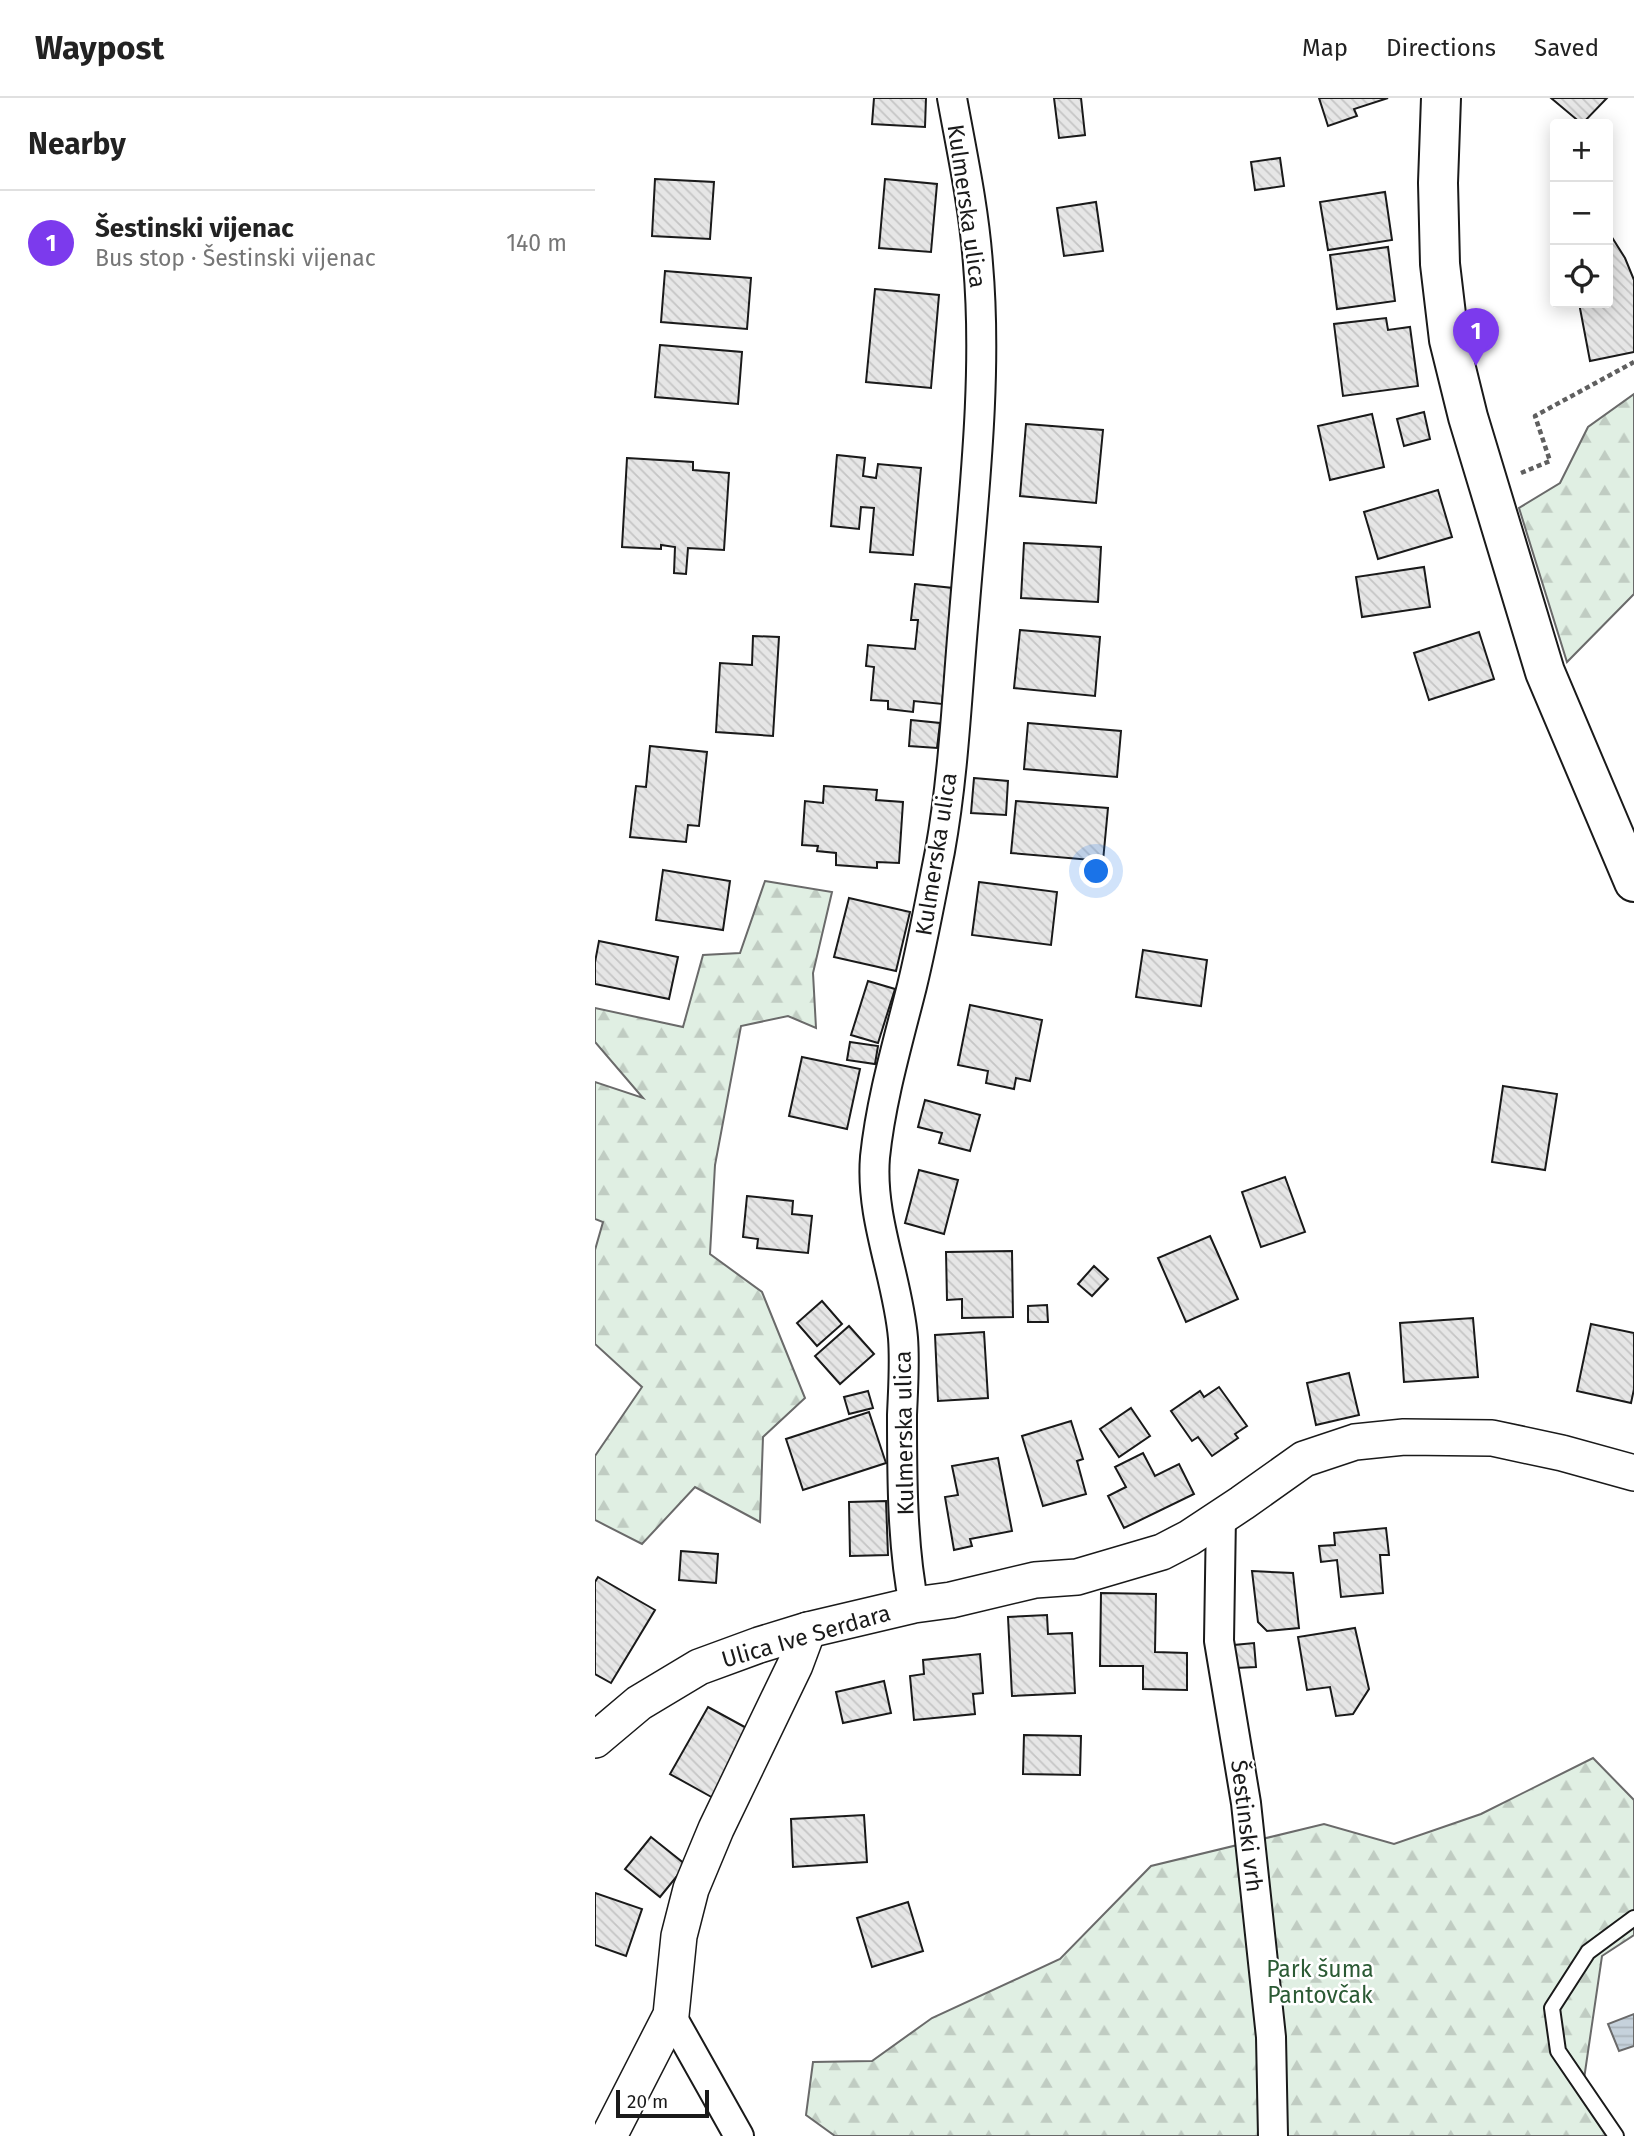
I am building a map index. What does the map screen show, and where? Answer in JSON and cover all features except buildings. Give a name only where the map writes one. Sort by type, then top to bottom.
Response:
[{"type":"main road","points":[[1441,98],[1438,232],[1443,299],[1455,367],[1532,635],[1559,707],[1625,838],[1634,882]]},
{"type":"street","name":"Kulmerska ulica","points":[[914,1605],[907,1544],[902,1418],[903,1342],[900,1314],[879,1220],[875,1163],[890,1075],[924,933],[941,845],[973,505],[979,410],[979,266],[967,177],[952,98]]},
{"type":"street","points":[[914,1605],[951,1600],[1035,1580],[1077,1577],[1162,1552],[1189,1538],[1304,1459],[1355,1442],[1378,1439],[1492,1438],[1562,1452],[1634,1473]]},
{"type":"street","name":"Šestinski vrh","points":[[1221,1516],[1219,1641],[1246,1803],[1271,2037],[1273,2136]]},
{"type":"street","name":"Ulica Ive Serdara","points":[[595,1740],[639,1703],[699,1667],[809,1630],[914,1605]]},
{"type":"street","points":[[609,2136],[671,2015],[679,1936],[691,1889],[716,1829],[795,1665],[809,1630]]},
{"type":"street","points":[[671,2015],[739,2136]]},
{"type":"lane","points":[[1616,2136],[1558,2051],[1552,2008],[1588,1952],[1634,1917]]},
{"type":"path","points":[[1516,476],[1550,461],[1535,415],[1634,362]]},
{"type":"green space","points":[[1634,394],[1634,594],[1567,662],[1519,508],[1560,483],[1588,427]]},
{"type":"green space","points":[[765,881],[832,892],[813,973],[816,1028],[788,1016],[741,1026],[715,1165],[710,1254],[762,1292],[805,1398],[763,1437],[760,1522],[695,1487],[642,1544],[595,1520],[595,1456],[642,1387],[595,1344],[595,1250],[603,1222],[595,1219],[595,1082],[643,1098],[595,1042],[595,1008],[683,1027],[703,955],[740,953]]},
{"type":"green space","name":"Park šuma Pantovčak","points":[[1593,1758],[1634,1800],[1634,1935],[1602,1956],[1584,2079],[1607,2136],[835,2136],[806,2115],[813,2062],[872,2061],[932,2018],[1060,1959],[1151,1866],[1324,1824],[1394,1844],[1481,1814]]},
{"type":"shaded area","points":[[1634,2014],[1634,2046],[1619,2051],[1608,2024]]},
{"type":"place","name":"Šestinski vijenac","points":[[1476,366]]}]
